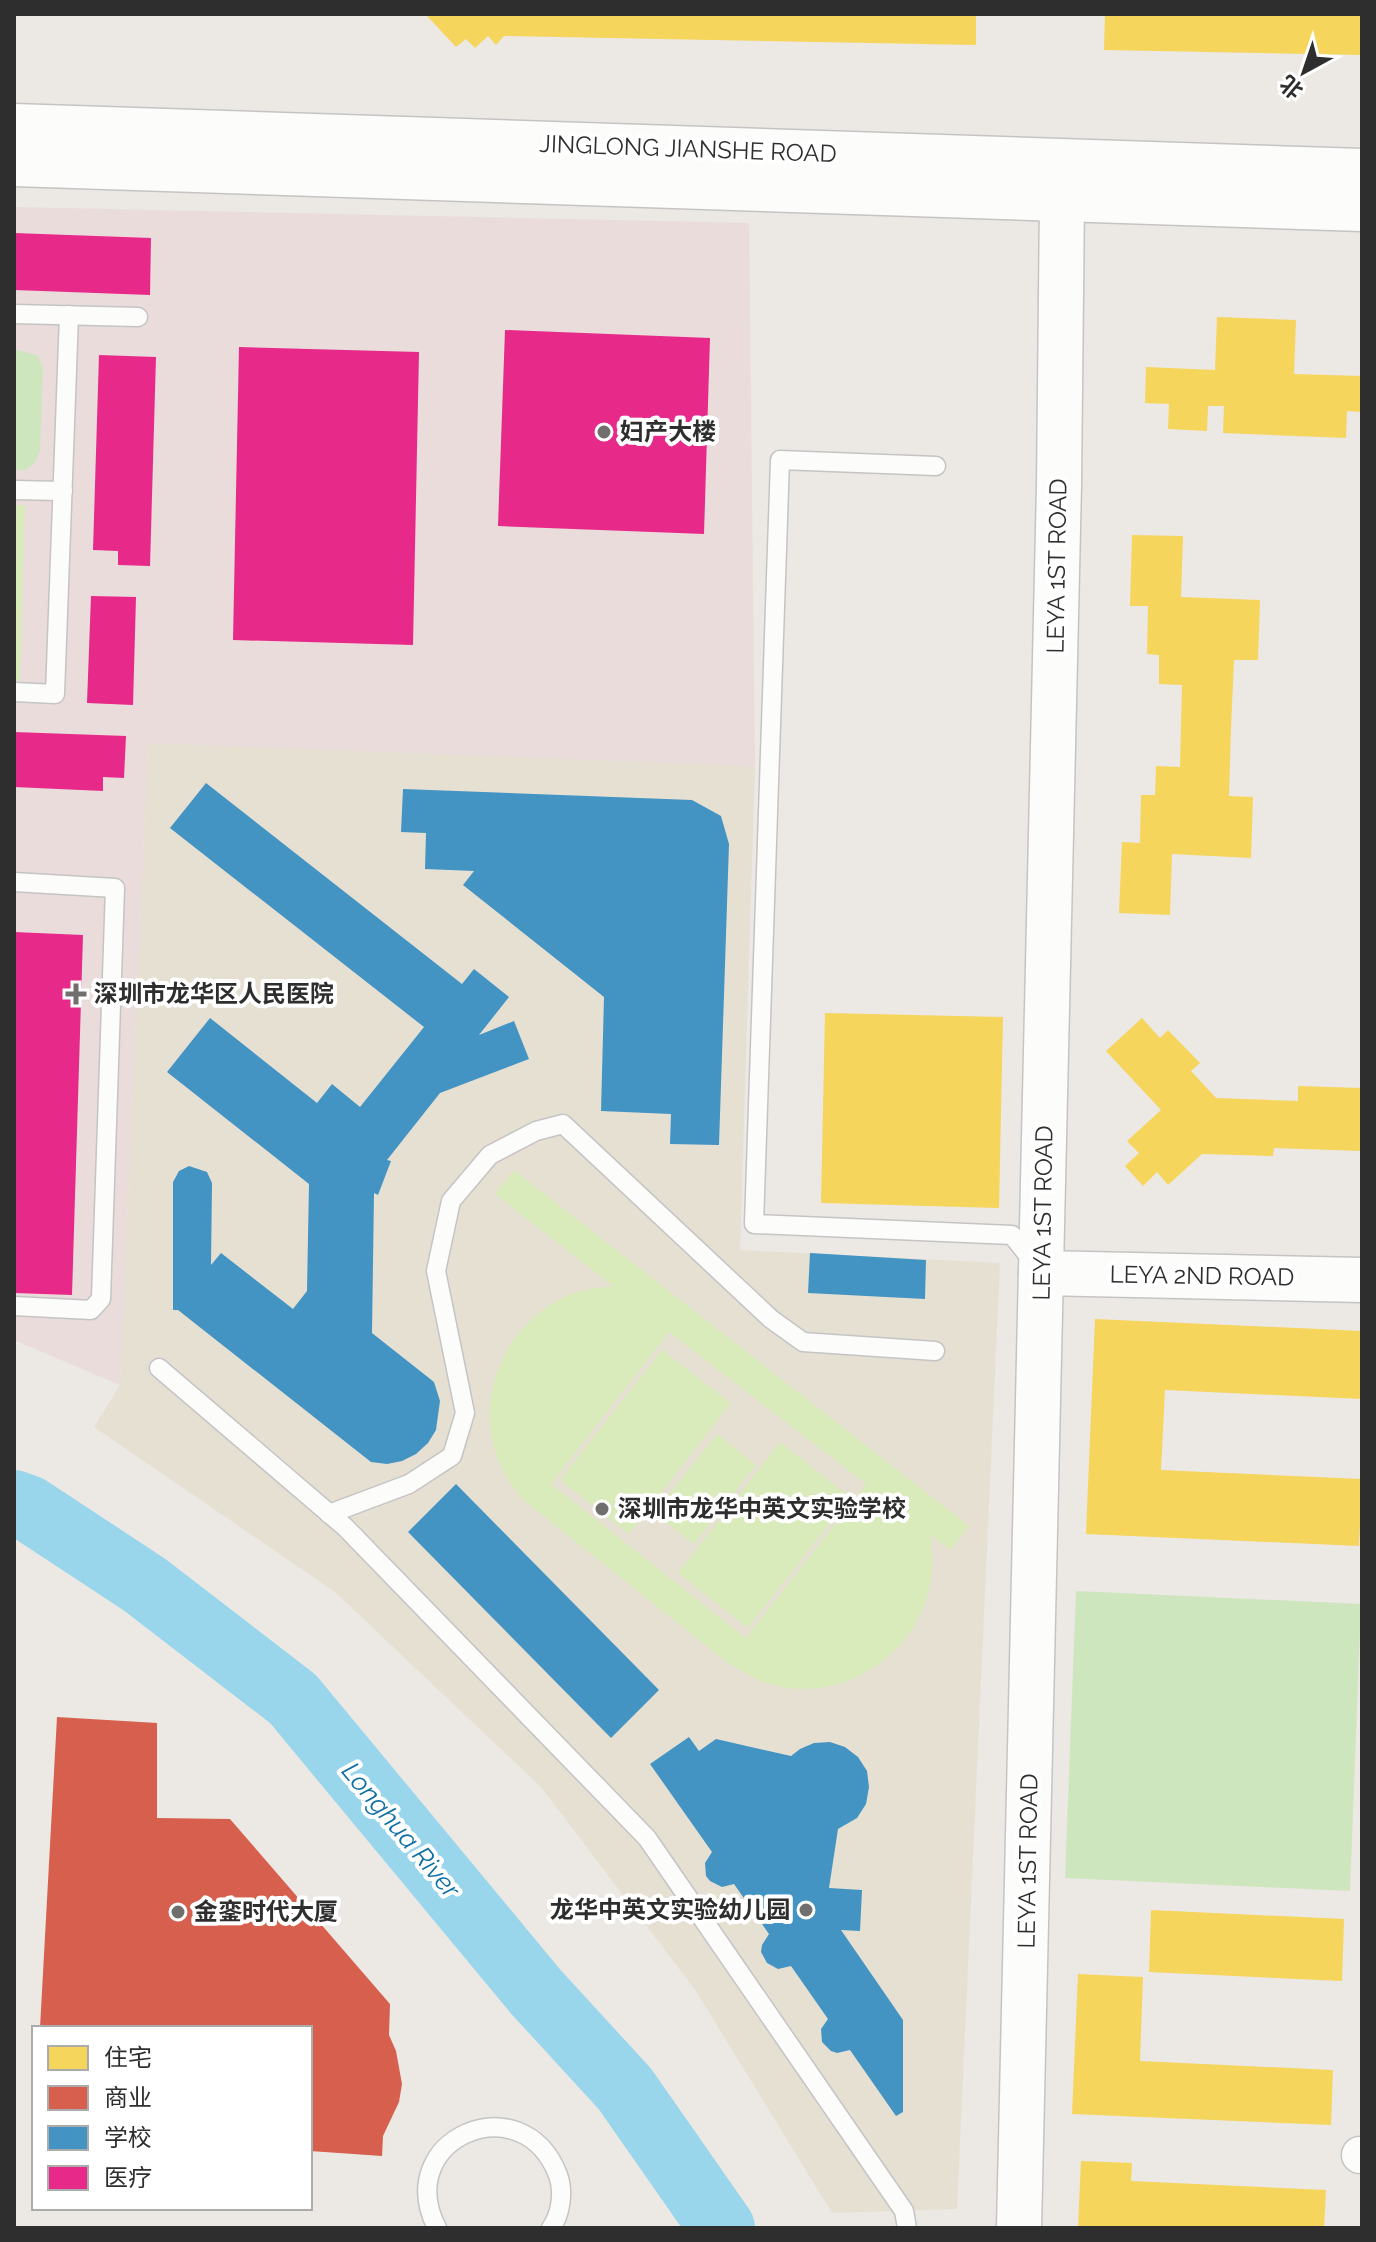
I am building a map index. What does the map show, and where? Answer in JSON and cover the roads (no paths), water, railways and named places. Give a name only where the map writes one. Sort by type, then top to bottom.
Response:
[{"type":"main road","name":"JINGLONG JIANSHE ROAD","points":[[14,126],[1362,171]]},
{"type":"main road","name":"JINGLONG JIANSHE ROAD","points":[[14,164],[1362,209]]},
{"type":"main road","name":"LEYA 1ST ROAD","points":[[1019,2228],[1059,501],[1062,199]]},
{"type":"main road","name":"LEYA 2ND ROAD","points":[[1041,1273],[1362,1280]]},
{"type":"lane","points":[[14,314],[138,317]]},
{"type":"lane","points":[[14,692],[55,694],[69,315]]},
{"type":"lane","points":[[936,466],[780,460],[754,1224],[1012,1235],[1041,1273]]},
{"type":"lane","points":[[14,490],[63,491]]},
{"type":"lane","points":[[14,882],[115,888],[101,1299],[91,1310],[14,1306]]},
{"type":"lane","points":[[329,1514],[409,1484],[452,1456],[465,1413],[436,1271],[451,1201],[490,1155],[536,1131],[563,1124],[771,1319],[803,1342],[935,1351]]},
{"type":"lane","points":[[159,1368],[329,1514],[647,1838],[904,2211],[907,2228]]},
{"type":"lane","points":[[437,2228],[427,2200],[430,2173],[437,2157],[449,2143],[464,2133],[483,2127],[504,2127],[524,2133],[541,2145],[553,2162],[560,2181],[561,2202],[551,2228]]},
{"type":"waterway","name":"Longhua River","points":[[14,1503],[28,1508],[145,1585],[293,1699],[536,1992],[625,2089],[722,2228]]},
{"type":"place","name":"妇产大楼","points":[[604,432]]},
{"type":"place","name":"深圳市龙华区人民医院","points":[[76,994]]},
{"type":"place","name":"深圳市龙华中英文实验学校","points":[[602,1509]]},
{"type":"place","name":"龙华中英文实验幼儿园","points":[[806,1910]]},
{"type":"place","name":"金銮时代大厦","points":[[178,1912]]}]
